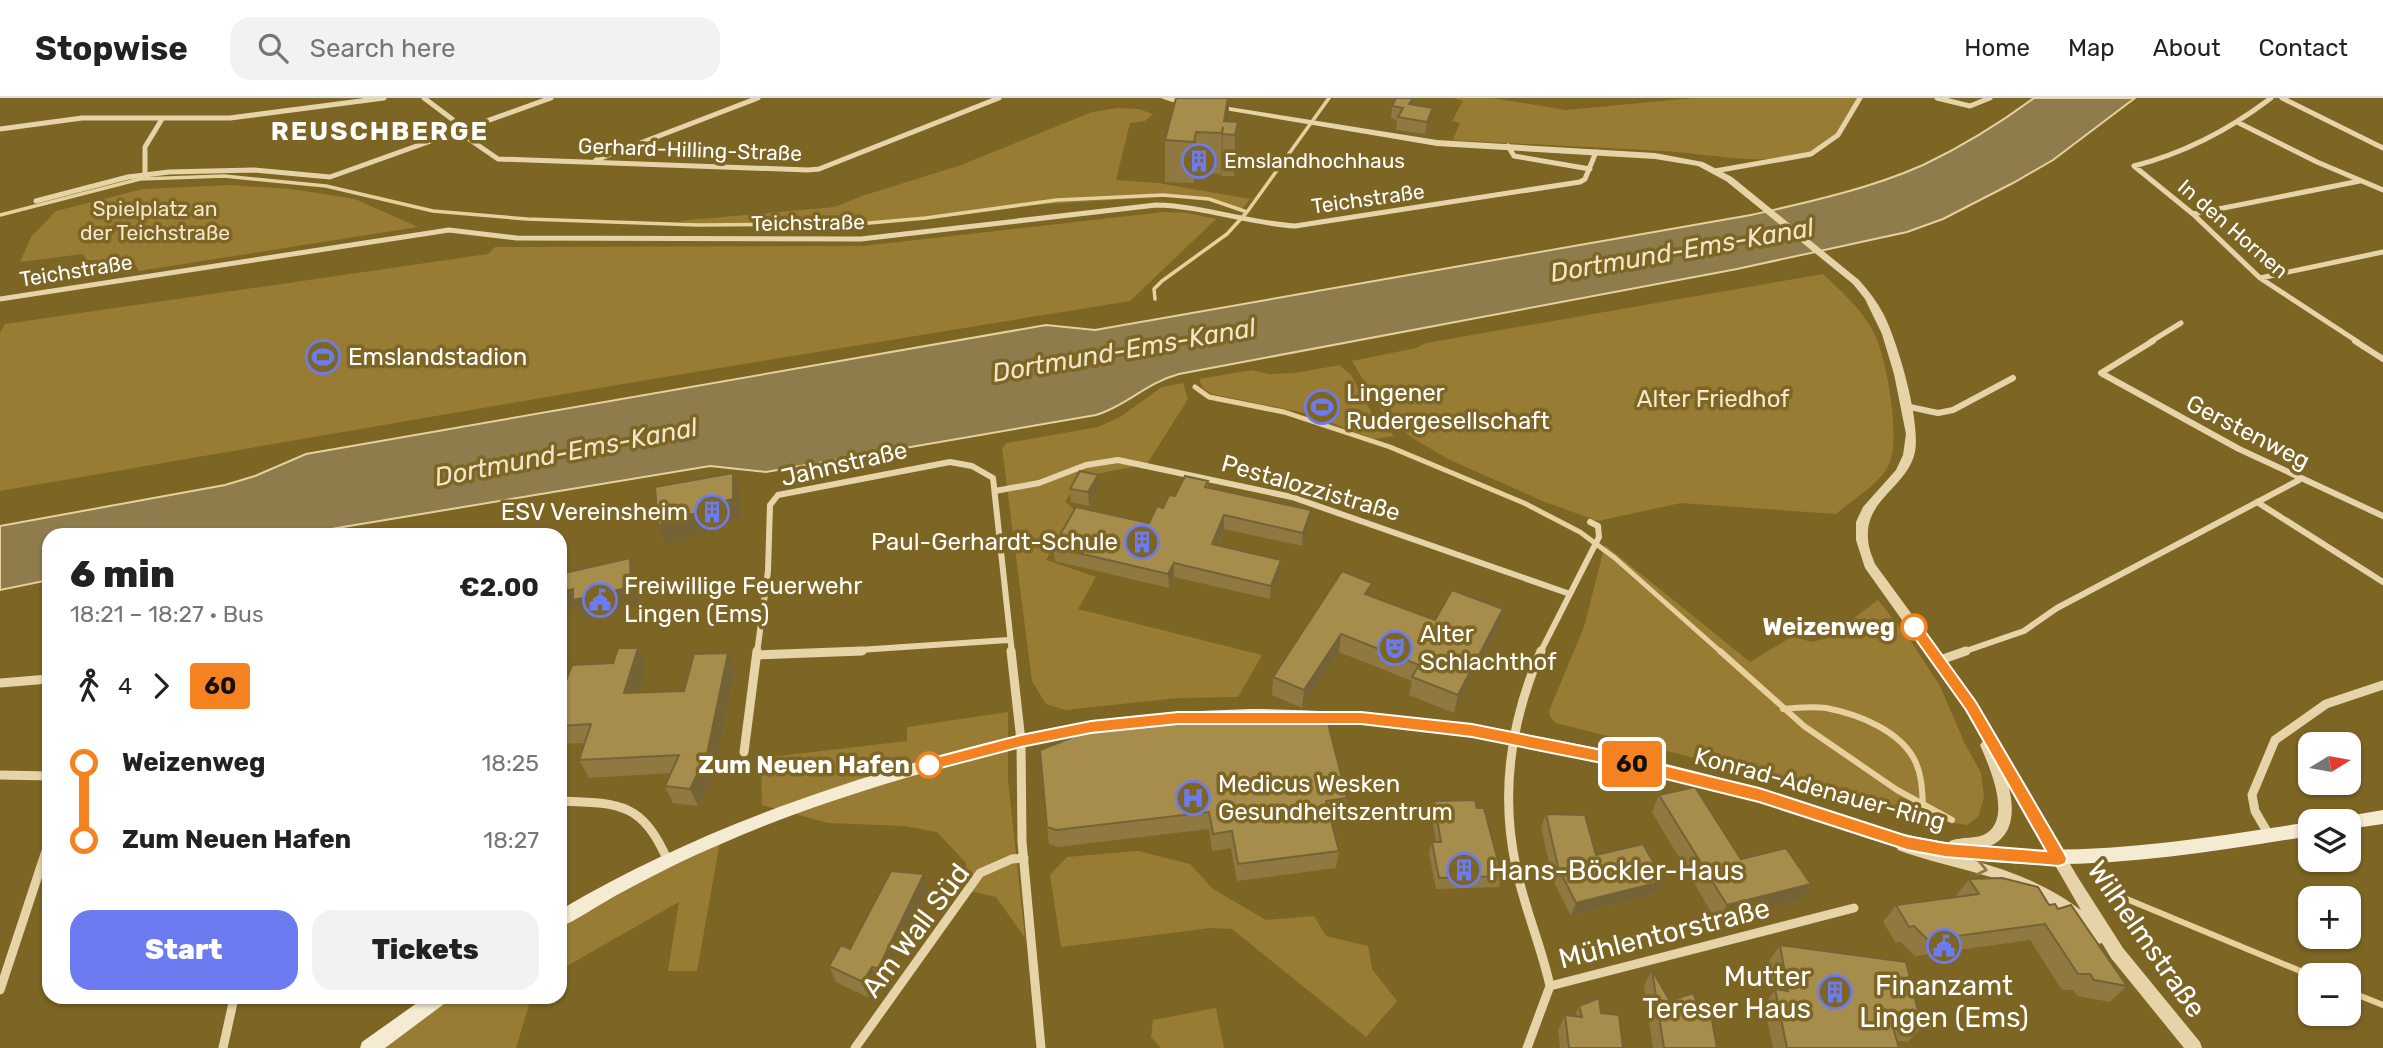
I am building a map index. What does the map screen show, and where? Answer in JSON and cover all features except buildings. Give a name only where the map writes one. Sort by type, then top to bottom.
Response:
[{"type":"main road","name":"Konrad-Adenauer-Ring","points":[[567,915],[668,861],[732,831],[843,790],[1021,741],[1091,727],[1166,719],[1256,716],[1361,718],[1513,737],[1759,795],[1907,843],[1945,850],[2059,859],[2122,856],[2298,831]]},
{"type":"main road","points":[[2361,820],[2383,817]]},
{"type":"main road","points":[[369,1048],[430,1004]]},
{"type":"street","points":[[0,129],[82,118],[162,119],[264,115],[384,98]]},
{"type":"street","name":"Gerhard-Hilling-Straße","points":[[424,98],[462,130],[466,138],[492,157],[819,169],[999,98]]},
{"type":"street","points":[[36,201],[145,174],[254,170],[330,177],[551,98]]},
{"type":"street","points":[[592,162],[758,98]]},
{"type":"street","points":[[1165,98],[1437,143],[1680,159],[1715,171],[1836,265],[1865,292],[1877,309],[1890,341],[1910,434],[1909,458],[1896,480],[1864,512],[1860,522],[1860,540],[1869,565],[1971,706],[2059,859]]},
{"type":"street","points":[[1715,171],[1738,164],[1783,162],[1826,146],[1840,133],[1860,98]]},
{"type":"street","points":[[1937,98],[1969,107],[1978,106],[1990,98]]},
{"type":"street","points":[[2271,98],[2239,123],[2383,190]]},
{"type":"street","points":[[2282,98],[2383,148]]},
{"type":"street","points":[[145,174],[145,147],[162,119]]},
{"type":"street","name":"In den Hornen","points":[[2239,123],[2170,158],[2134,166],[2193,214],[2260,278],[2383,359]]},
{"type":"street","points":[[1508,146],[1514,156],[1590,169],[1596,152]]},
{"type":"street","name":"Teichstraße","points":[[0,299],[449,230],[517,238],[814,240],[891,236],[1156,205],[1189,206],[1260,224],[1286,226],[1539,190],[1580,182],[1585,179],[1590,169]]},
{"type":"street","points":[[2193,214],[2360,181]]},
{"type":"street","points":[[2260,278],[2383,252]]},
{"type":"street","name":"Gerstenweg","points":[[2181,323],[2101,373],[2165,412],[2299,480],[2383,516]]},
{"type":"street","points":[[2373,352],[2383,350]]},
{"type":"street","points":[[1905,406],[1938,413],[1952,411],[2014,378]]},
{"type":"street","name":"Pestalozzistraße","points":[[995,491],[1039,483],[1086,465],[1118,460],[1292,497],[1570,594]]},
{"type":"street","name":"Jahnstraße","points":[[744,752],[768,571],[770,505],[778,495],[950,462],[972,466],[993,478],[995,491]]},
{"type":"street","points":[[1940,660],[2024,631],[2057,608],[2299,480]]},
{"type":"street","points":[[995,491],[1008,639],[1021,741],[1024,859],[1041,1048]]},
{"type":"street","points":[[2257,502],[2383,582]]},
{"type":"street","points":[[1550,986],[1543,947],[1517,869],[1511,837],[1507,772],[1520,708],[1532,672],[1600,537],[1598,526],[1590,522]]},
{"type":"street","points":[[758,655],[867,651],[1008,639]]},
{"type":"street","points":[[0,683],[42,680]]},
{"type":"street","points":[[2269,835],[2255,811],[2252,795],[2275,740],[2326,704],[2383,685]]},
{"type":"street","points":[[1907,843],[1968,846],[1983,842],[1997,832],[2008,814],[2008,799],[1971,706]]},
{"type":"street","points":[[0,775],[42,776]]},
{"type":"street","points":[[567,802],[624,806],[644,818],[659,839],[668,861]]},
{"type":"street","points":[[1871,832],[1927,855],[2003,874],[2043,890],[2070,908],[2091,928],[2151,998]]},
{"type":"street","name":"Am Wall Süd","points":[[855,1048],[980,873],[1012,859],[1024,859]]},
{"type":"street","name":"Wilhelmstraße","points":[[2059,859],[2090,912],[2151,998],[2194,1048]]},
{"type":"street","points":[[0,990],[42,863]]},
{"type":"street","name":"Mühlentorstraße","points":[[1527,1048],[1550,986],[1854,908]]},
{"type":"street","points":[[223,1048],[233,1004]]},
{"type":"green space","points":[[1453,98],[1493,98],[1566,110],[1693,98],[1861,98],[1840,130],[1820,148],[1795,157],[1757,159],[1453,140],[1460,123],[1452,121],[1463,101]]},
{"type":"green space","points":[[1118,108],[1139,109],[1153,114],[1145,121],[1130,123],[1116,180],[1158,183],[1250,199],[1242,209],[1210,199],[1162,197],[999,207],[926,218],[858,224],[699,225],[679,221],[835,207],[961,165],[1092,112]]},
{"type":"green space","name":"Spielplatz an der Teichstraße","points":[[232,185],[291,189],[355,199],[418,227],[139,271],[133,261],[87,260],[83,254],[20,262],[31,237],[56,211],[143,189]]},
{"type":"green space","name":"Emslandstadion","points":[[1164,212],[1216,219],[1130,301],[646,380],[0,491],[0,333],[5,324],[488,254],[495,247],[863,246]]},
{"type":"green space","name":"Alter Friedhof","points":[[1823,274],[1859,310],[1875,335],[1888,380],[1894,435],[1893,450],[1886,470],[1836,514],[1681,503],[1598,521],[1545,502],[1450,460],[1411,437],[1383,413],[1352,361],[1416,348],[1426,343]]},
{"type":"green space","name":"Lingener Rudergesellschaft","points":[[1340,365],[1351,375],[1374,417],[1394,436],[1374,439],[1305,413],[1212,394],[1203,388],[1199,379],[1252,370],[1269,374],[1295,373]]},
{"type":"green space","points":[[1183,383],[1188,399],[1147,464],[1081,477],[1065,502],[1076,511],[1046,560],[1096,577],[1078,609],[1262,655],[1238,697],[1178,698],[1065,710],[1046,704],[1032,681],[1002,448],[1007,443],[1098,427],[1120,417],[1162,387]]},
{"type":"green space","points":[[1605,545],[1750,662],[1793,636],[1811,642],[1828,638],[1878,600],[1912,643],[1940,686],[1965,744],[1981,773],[1984,798],[1978,817],[1967,825],[1948,822],[1556,723],[1550,717],[1549,711],[1584,627]]},
{"type":"green space","points":[[1008,712],[1008,780],[1025,938],[996,897],[966,890],[966,863],[937,832],[904,826],[828,823],[762,805],[761,758],[907,741],[907,727]]},
{"type":"green space","points":[[721,836],[697,971],[668,971],[679,902],[567,966],[567,915]]},
{"type":"green space","points":[[1138,851],[1190,864],[1213,889],[1266,920],[1314,916],[1326,936],[1368,946],[1372,969],[1397,1001],[1366,1037],[1232,929],[1210,928],[1061,947],[1050,875],[1067,857]]},
{"type":"green space","points":[[430,1004],[529,1004],[516,1048],[369,1048]]},
{"type":"green space","points":[[1216,1008],[1224,1048],[1161,1048],[1151,1037],[1153,1020]]},
{"type":"water","name":"Dortmund-Ems-Kanal","points":[[2034,98],[2135,98],[2053,160],[1943,219],[1907,232],[1737,269],[1179,374],[1156,383],[1096,415],[766,472],[710,466],[337,528],[42,528],[42,581],[0,590],[0,526],[225,485],[255,476],[306,454],[1046,325],[1095,330],[1751,215],[1839,194],[1902,174],[1994,125]]},
{"type":"waterway","points":[[1247,212],[1329,98]]},
{"type":"waterway","points":[[0,215],[140,179],[224,176],[326,186],[433,211],[527,219],[698,225],[858,224],[926,218],[1057,200],[1163,195],[1209,199],[1247,212]]},
{"type":"waterway","points":[[1155,299],[1154,289],[1162,281],[1227,234],[1247,212]]},
{"type":"waterway","points":[[1195,387],[1209,397],[1284,412],[1390,447],[1524,503],[1580,532],[1615,558],[1722,653]]},
{"type":"waterway","points":[[1720,651],[1785,709]]},
{"type":"waterway","points":[[1785,709],[1826,708],[1865,720],[1890,733],[1901,742],[1916,763],[1921,778],[1923,804]]},
{"type":"waterway","points":[[1785,709],[1804,726],[1897,790],[1923,804]]},
{"type":"waterway","points":[[1923,804],[1952,820]]},
{"type":"waterway","points":[[2117,895],[2298,970]]},
{"type":"waterway","points":[[2361,996],[2383,1005]]},
{"type":"bus line","name":"60","points":[[929,765],[1021,741],[1091,727],[1178,718],[1361,718],[1472,730],[1597,755],[1759,795],[1907,843],[1945,850],[2059,859],[1971,706],[1914,627]]},
{"type":"place","name":"Emslandhochhaus","points":[[1199,161]]},
{"type":"place","name":"Emslandstadion","points":[[323,357]]},
{"type":"place","name":"Lingener Rudergesellschaft","points":[[1322,407]]},
{"type":"place","name":"ESV Vereinsheim","points":[[712,512]]},
{"type":"place","name":"Paul-Gerhardt-Schule","points":[[1142,542]]},
{"type":"place","name":"Freiwillige Feuerwehr Lingen (Ems)","points":[[600,600]]},
{"type":"place","name":"Weizenweg","points":[[1914,627]]},
{"type":"place","name":"Alter Schlachthof","points":[[1395,648]]},
{"type":"place","name":"Zum Neuen Hafen","points":[[929,765]]},
{"type":"place","name":"Medicus Wesken Gesundheitszentrum","points":[[1193,798]]},
{"type":"place","name":"Hans-Böckler-Haus","points":[[1464,870]]},
{"type":"place","name":"Finanzamt Lingen (Ems)","points":[[1944,946]]},
{"type":"place","name":"Mutter Tereser Haus","points":[[1835,992]]},
{"type":"district","name":"REUSCHBERGE","points":[[380,131]]}]
